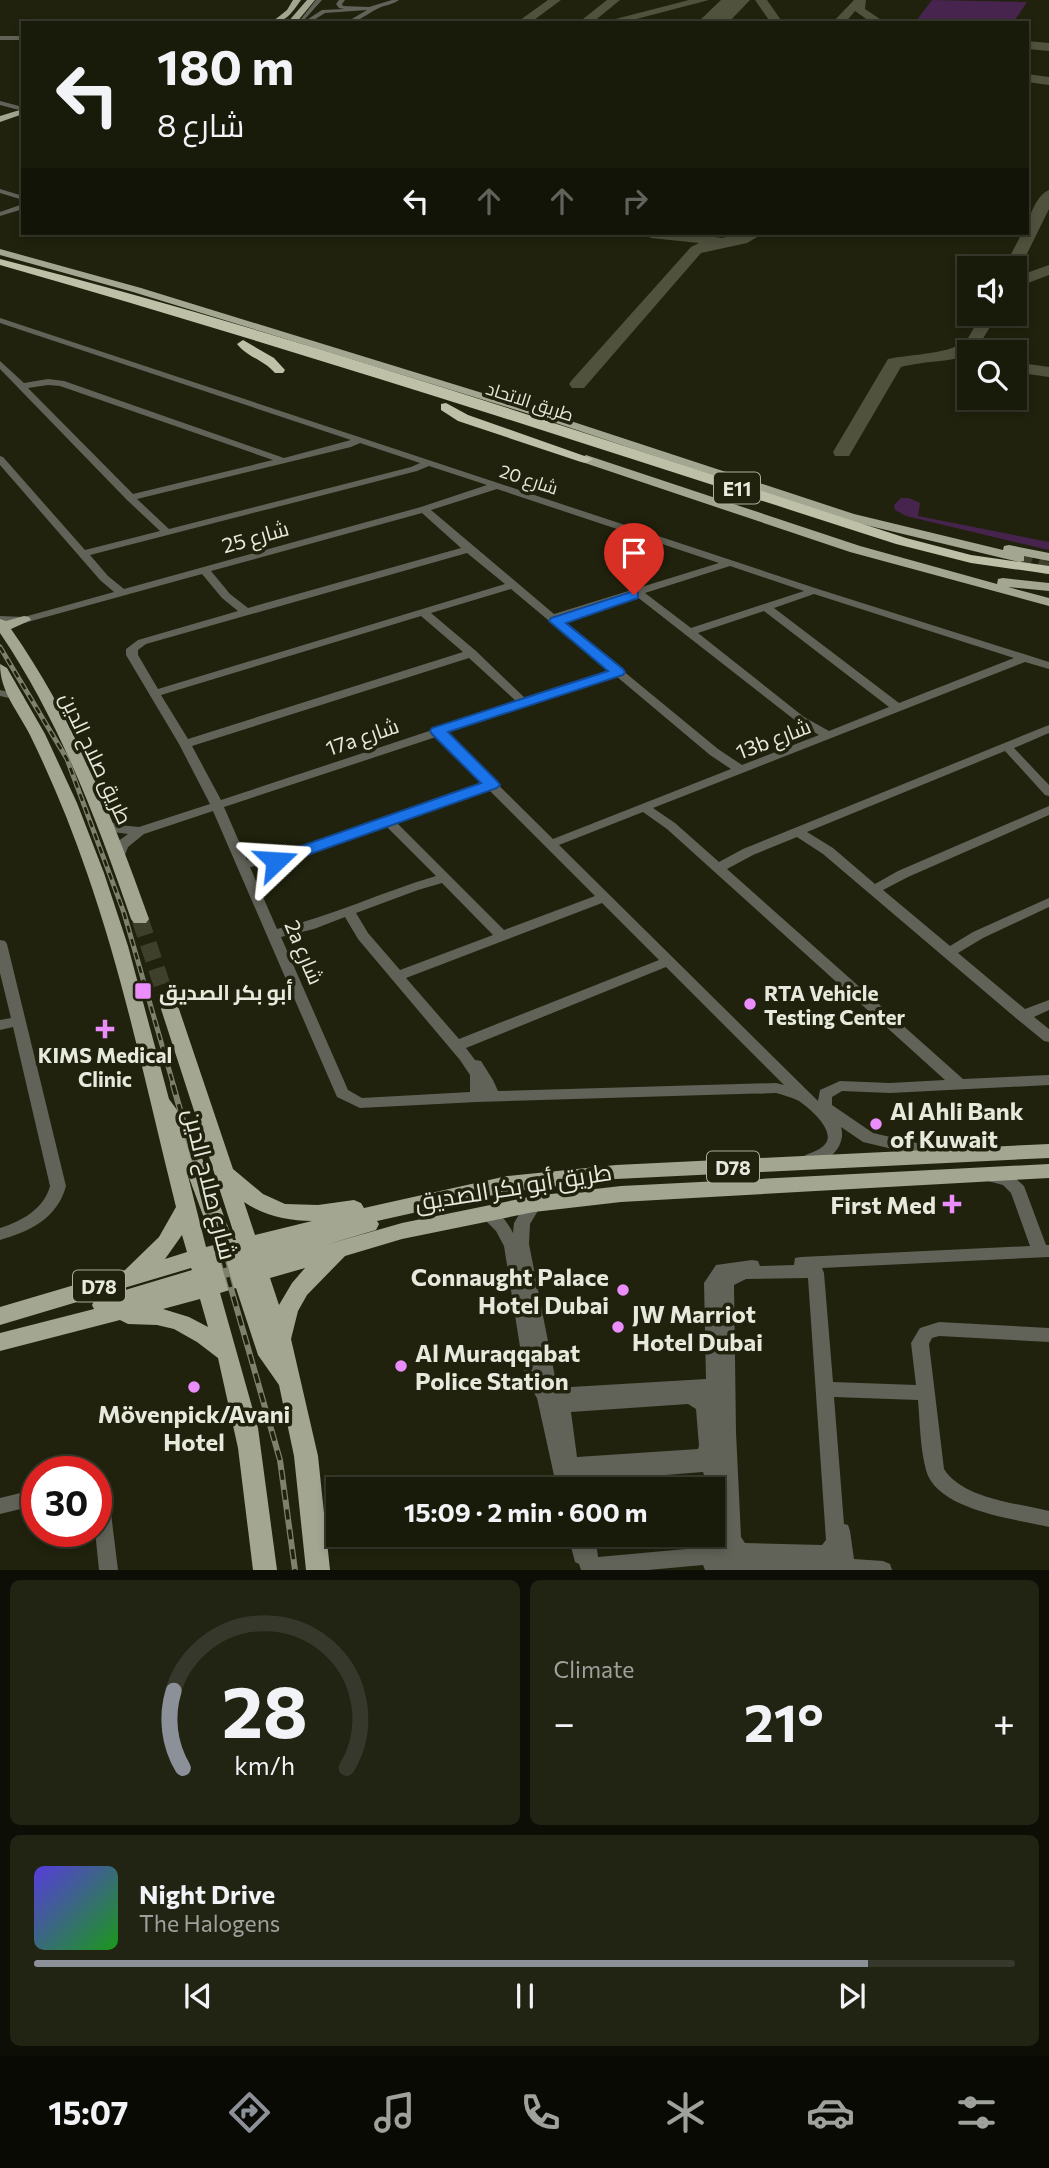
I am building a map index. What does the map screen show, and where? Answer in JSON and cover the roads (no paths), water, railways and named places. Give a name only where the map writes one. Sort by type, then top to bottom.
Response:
[{"type":"highway","name":"طريق الاتحاد","points":[[1,259],[430,389],[912,545],[971,559],[1049,570]]},
{"type":"highway","name":"طريق الاتحاد","points":[[1,259],[243,344],[915,555],[970,568],[1049,579]]},
{"type":"highway","points":[[93,280],[196,314],[211,322]]},
{"type":"highway","points":[[243,344],[276,366],[248,360]]},
{"type":"highway","points":[[430,389],[565,424]]},
{"type":"highway","points":[[446,407],[471,421],[586,459]]},
{"type":"main road","points":[[276,21],[283,17],[297,0]]},
{"type":"main road","points":[[307,16],[312,0]]},
{"type":"main road","points":[[10,106],[21,111]]},
{"type":"main road","points":[[0,122],[21,113]]},
{"type":"main road","name":"طريق الاتحاد","points":[[1,259],[93,280],[190,307],[766,488],[865,522],[970,544],[1019,558]]},
{"type":"main road","points":[[586,459],[855,549],[1049,603]]},
{"type":"main road","points":[[766,488],[876,520],[1049,557]]},
{"type":"main road","points":[[935,571],[1049,587]]},
{"type":"main road","points":[[2,628],[24,620]]},
{"type":"main road","name":"طريق صلاح الدين","points":[[2,628],[39,686],[74,749],[106,824],[140,919]]},
{"type":"main road","name":"شارع صلاح الدين","points":[[5,685],[58,773],[82,830],[103,893],[161,1101],[252,1456],[265,1570]]},
{"type":"main road","name":"شارع صلاح الدين","points":[[170,1009],[225,1171],[244,1261],[280,1340],[306,1455],[318,1570]]},
{"type":"main road","points":[[161,1101],[181,1129],[244,1261],[269,1355],[291,1383]]},
{"type":"main road","name":"طريق أبو بكر الصديق","points":[[414,1204],[483,1188],[616,1172],[1049,1150]]},
{"type":"main road","points":[[225,1171],[244,1192],[257,1201],[287,1213],[318,1215],[374,1205],[414,1204]]},
{"type":"main road","name":"طريق أبو بكر الصديق","points":[[0,1342],[91,1319],[204,1273],[244,1261],[341,1247],[485,1212],[534,1204],[621,1194],[1049,1171]]},
{"type":"main road","points":[[244,1261],[344,1233],[414,1204]]},
{"type":"main road","points":[[124,1279],[163,1247],[186,1206]]},
{"type":"main road","points":[[280,1340],[282,1323],[298,1289],[341,1247]]},
{"type":"main road","name":"طريق أبو بكر الصديق","points":[[0,1316],[124,1279],[204,1273],[244,1261]]},
{"type":"main road","points":[[33,1334],[101,1306],[204,1273]]},
{"type":"main road","points":[[91,1319],[141,1314],[175,1318],[195,1328],[227,1353]]},
{"type":"street","points":[[307,16],[319,0]]},
{"type":"street","points":[[307,16],[326,0]]},
{"type":"street","points":[[331,0],[328,7],[361,15]]},
{"type":"street","points":[[342,0],[340,6],[348,9],[388,4]]},
{"type":"street","points":[[351,21],[396,0]]},
{"type":"street","points":[[307,16],[335,10]]},
{"type":"street","points":[[0,38],[21,38]]},
{"type":"street","points":[[0,103],[10,106]]},
{"type":"street","points":[[0,191],[21,197]]},
{"type":"street","points":[[0,214],[21,207]]},
{"type":"street","name":"شارع 20","points":[[0,320],[727,562],[807,592],[1016,660],[1049,666]]},
{"type":"street","points":[[0,364],[165,534]]},
{"type":"street","points":[[23,387],[39,383],[61,383],[262,453],[280,462]]},
{"type":"street","points":[[132,499],[345,445],[358,439]]},
{"type":"street","points":[[0,459],[118,594]]},
{"type":"street","points":[[84,555],[409,470],[427,462]]},
{"type":"street","name":"شارع 25","points":[[24,620],[484,491],[496,485]]},
{"type":"street","points":[[421,509],[738,772]]},
{"type":"street","points":[[202,571],[242,613],[467,547]]},
{"type":"street","points":[[554,620],[727,562]]},
{"type":"street","points":[[154,692],[511,584]]},
{"type":"street","points":[[690,635],[807,592]]},
{"type":"street","points":[[636,594],[825,738]]},
{"type":"street","points":[[764,609],[902,708]]},
{"type":"street","points":[[425,610],[526,701]]},
{"type":"street","name":"2a شارع","points":[[242,613],[137,644],[132,649],[132,655],[184,742],[217,805],[342,1093],[352,1101],[368,1103],[484,1097]]},
{"type":"street","points":[[184,742],[470,651]]},
{"type":"street","name":"13b شارع","points":[[551,844],[902,708],[1016,660]]},
{"type":"street","name":"17a شارع","points":[[118,857],[122,845],[141,831],[616,671]]},
{"type":"street","points":[[715,866],[1049,729]]},
{"type":"street","points":[[437,731],[833,1125],[836,1139],[828,1151],[799,1164]]},
{"type":"street","points":[[1003,748],[1049,792]]},
{"type":"street","points":[[246,867],[280,858],[492,785]]},
{"type":"street","points":[[649,806],[960,1085]]},
{"type":"street","points":[[871,888],[1049,813]]},
{"type":"street","points":[[392,820],[499,938]]},
{"type":"street","name":"17a شارع","points":[[106,824],[125,831],[141,831]]},
{"type":"street","points":[[802,830],[1049,1037]]},
{"type":"street","points":[[275,937],[443,876]]},
{"type":"street","points":[[400,979],[605,897]]},
{"type":"street","points":[[945,950],[1049,902]]},
{"type":"street","points":[[344,913],[460,1051],[477,1075],[484,1097],[765,1088],[788,1090],[809,1100]]},
{"type":"street","points":[[0,944],[58,1181],[58,1191],[33,1221],[0,1234]]},
{"type":"street","points":[[460,1051],[494,1032],[669,961]]},
{"type":"street","points":[[1026,1019],[1049,1005]]},
{"type":"street","points":[[1026,1019],[1049,1011]]},
{"type":"street","points":[[0,1025],[18,1021]]},
{"type":"street","points":[[758,1049],[825,1108],[868,1138],[947,1155]]},
{"type":"street","points":[[825,1108],[825,1094],[840,1086],[960,1085],[1049,1080]]},
{"type":"street","points":[[720,1563],[712,1283],[722,1270],[740,1266],[1044,1251],[1018,1190],[1008,1181],[987,1175]]},
{"type":"street","points":[[534,1204],[527,1213],[520,1233],[534,1378],[545,1396],[566,1476]]},
{"type":"street","points":[[485,1212],[508,1236],[525,1295]]},
{"type":"street","points":[[817,1262],[845,1565]]},
{"type":"street","points":[[813,1270],[816,1273],[836,1542],[826,1554],[740,1551],[732,1539],[727,1432],[726,1281],[744,1273],[813,1270]]},
{"type":"street","points":[[1049,1335],[939,1329],[926,1333],[920,1343],[936,1471],[946,1488],[963,1497],[1049,1519]]},
{"type":"street","points":[[545,1396],[715,1385]]},
{"type":"street","points":[[828,1389],[926,1393]]},
{"type":"street","points":[[690,1397],[704,1405],[708,1446],[703,1456],[584,1466],[566,1476],[561,1405],[690,1397]]},
{"type":"street","points":[[566,1476],[717,1458]]},
{"type":"street","points":[[581,1477],[712,1463],[713,1477]]},
{"type":"street","points":[[0,1506],[21,1501]]},
{"type":"street","points":[[107,1547],[110,1570]]},
{"type":"street","points":[[580,1547],[585,1570]]},
{"type":"street","points":[[587,1547],[589,1566],[718,1555],[717,1547]]},
{"type":"street","points":[[655,1570],[720,1563],[845,1565],[883,1570]]},
{"type":"tunnel","points":[[1019,558],[1049,569]]},
{"type":"tunnel","points":[[140,919],[170,1009]]},
{"type":"railway","points":[[0,647],[67,759],[124,913],[174,1087]]},
{"type":"railway","points":[[173,1085],[280,1460],[295,1570]]},
{"type":"place","name":"أبو بكر الصديق","points":[[143,991]]},
{"type":"place","name":"RTA Vehicle Testing Center","points":[[750,1004]]},
{"type":"place","name":"KIMS Medical Clinic","points":[[105,1029]]},
{"type":"place","name":"Al Ahli Bank of Kuwait","points":[[876,1124]]},
{"type":"place","name":"First Med","points":[[952,1204]]},
{"type":"place","name":"Connaught Palace Hotel Dubai","points":[[623,1290]]},
{"type":"place","name":"JW Marriot Hotel Dubai","points":[[618,1327]]},
{"type":"place","name":"Al Muraqqabat Police Station","points":[[401,1366]]},
{"type":"place","name":"Mövenpick/Avani Hotel","points":[[194,1387]]}]
